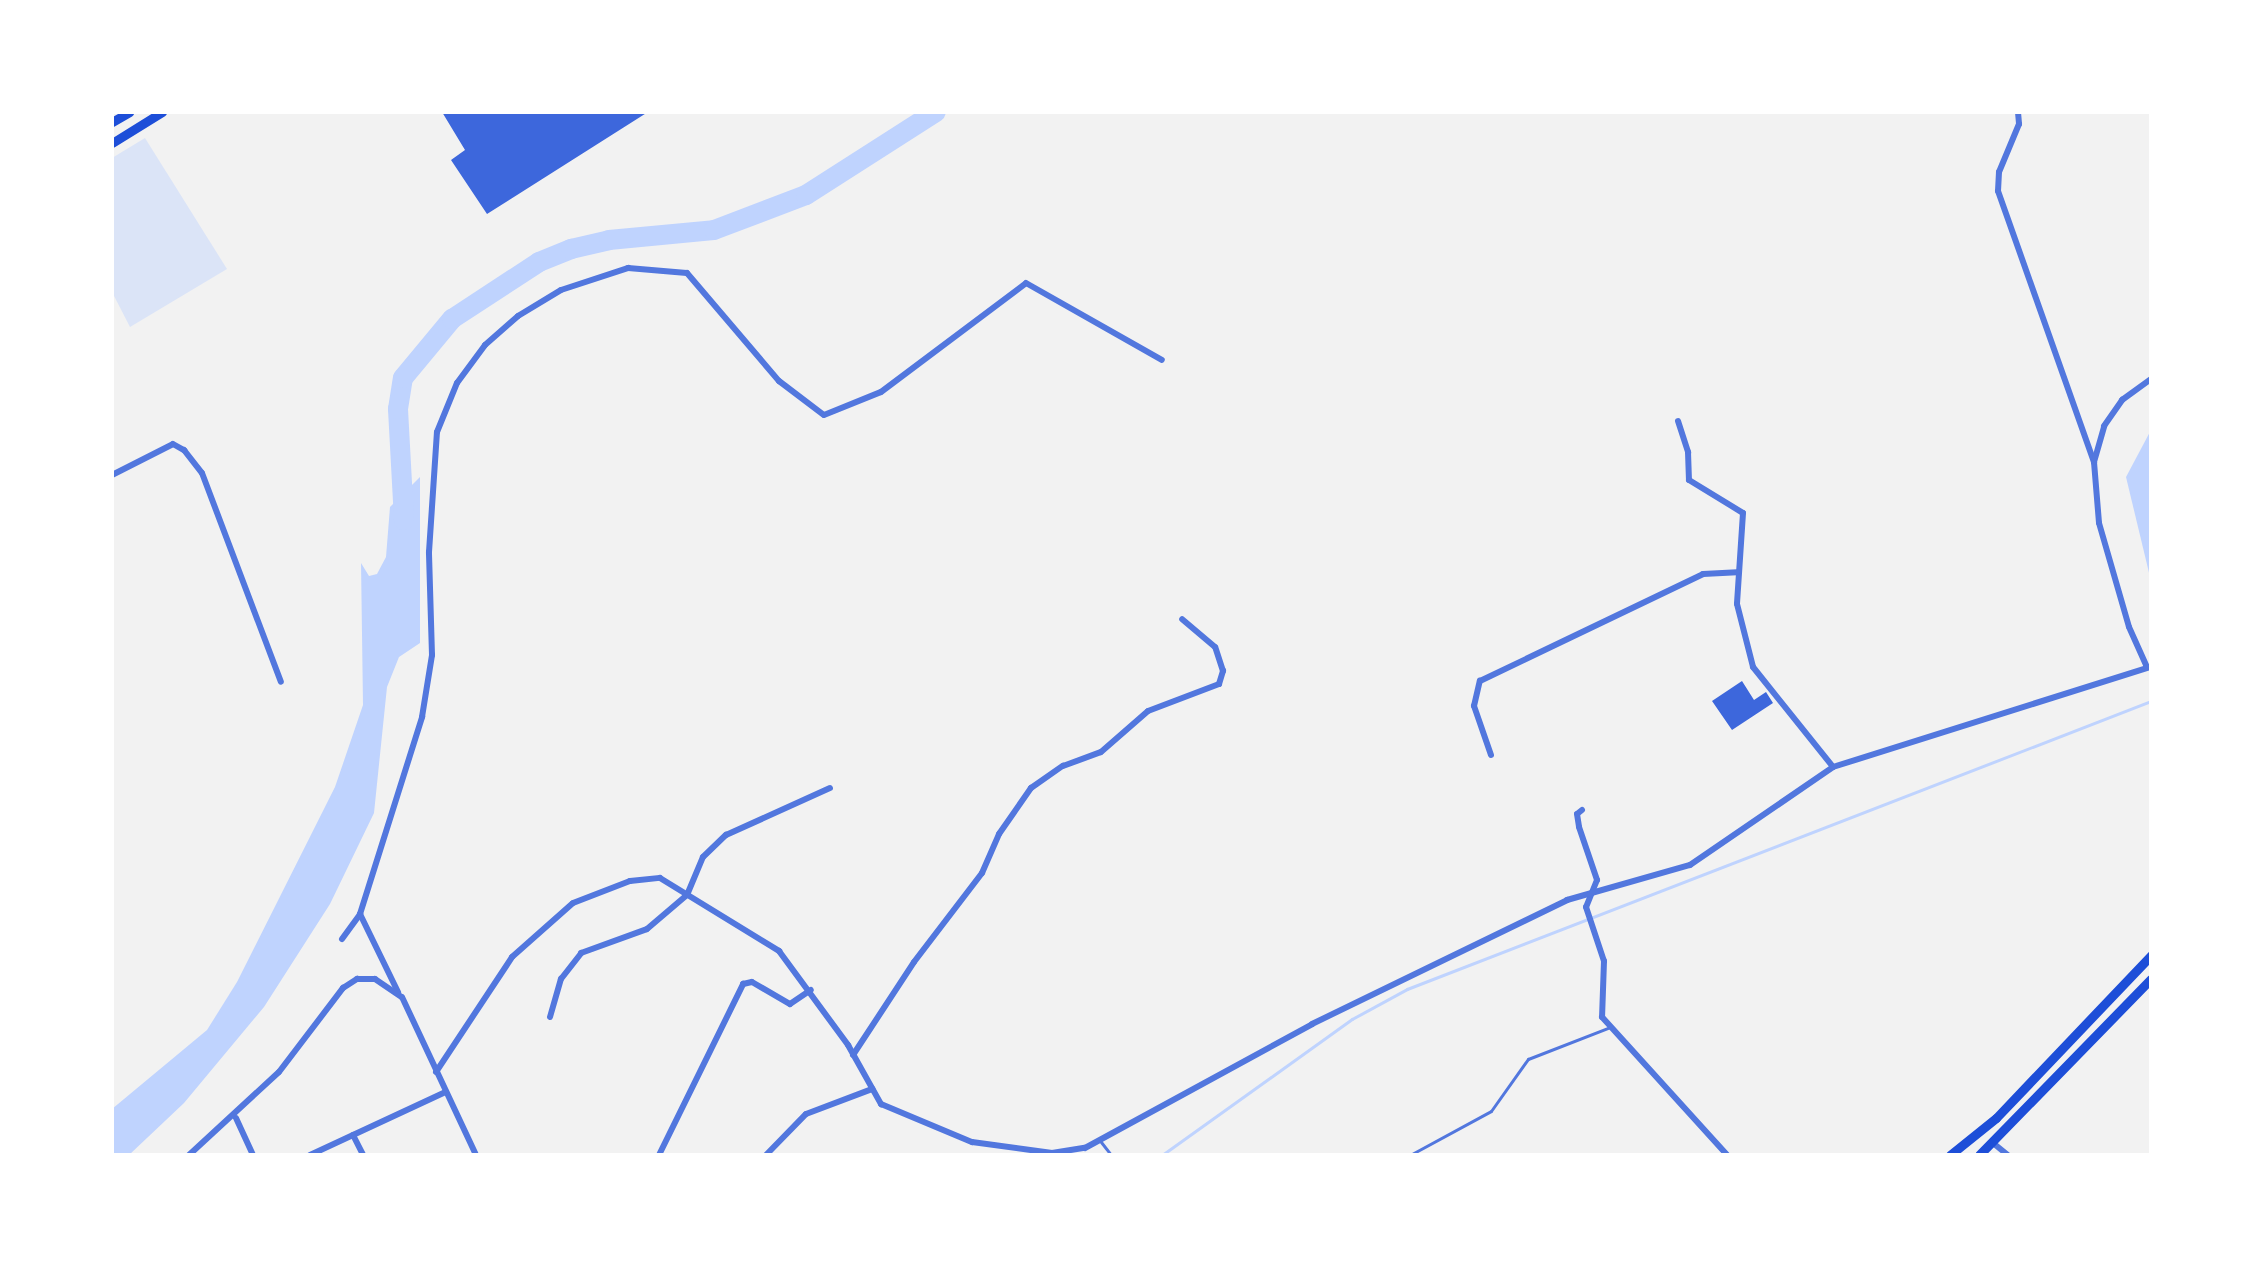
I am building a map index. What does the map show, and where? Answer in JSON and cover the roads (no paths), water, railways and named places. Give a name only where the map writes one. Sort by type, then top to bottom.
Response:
[{"type":"main road","points":[[112,122],[129,112]]},
{"type":"main road","points":[[112,143],[162,112]]},
{"type":"main road","points":[[1950,1155],[1996,1118],[2151,955]]},
{"type":"main road","points":[[1979,1155],[2151,979]]},
{"type":"street","points":[[436,1072],[505,965],[573,903],[630,881],[660,878],[779,951],[811,990],[881,1104],[972,1142],[1052,1153],[1100,1141],[1392,983],[1592,891],[1690,865],[1833,767],[1996,712],[2036,706],[2148,666],[2129,627],[2099,523],[2094,462],[1998,191],[1999,172],[2019,124],[2018,112]]},
{"type":"street","points":[[342,939],[360,914],[422,717],[429,670],[432,458],[437,432],[457,383],[485,345],[518,316],[561,290],[628,268],[687,273],[779,381],[824,415],[881,392],[1026,283],[1162,360]]},
{"type":"street","points":[[2094,462],[2104,426],[2122,400],[2151,379]]},
{"type":"street","points":[[1678,421],[1688,452],[1689,480],[1743,513],[1745,532],[1737,572],[1737,604],[1753,667],[1833,767]]},
{"type":"street","points":[[112,475],[173,444],[184,450],[202,473],[281,682]]},
{"type":"street","points":[[1491,755],[1474,706],[1480,681],[1703,574],[1737,572]]},
{"type":"street","points":[[853,1055],[914,962],[982,873],[999,834],[1031,788],[1063,766],[1101,752],[1148,711],[1219,684],[1223,671],[1215,647],[1182,619]]},
{"type":"street","points":[[550,1017],[561,979],[581,953],[638,935],[687,895],[703,857],[726,835],[830,788]]},
{"type":"street","points":[[1582,810],[1577,814],[1579,827],[1597,880],[1586,907],[1604,961],[1602,1017],[1614,1026],[1727,1155]]},
{"type":"street","points":[[360,914],[476,1155]]},
{"type":"street","points":[[189,1155],[236,1118],[279,1072],[343,988],[357,979],[375,979],[400,995]]},
{"type":"street","points":[[659,1155],[743,984],[752,982],[790,1004],[811,990]]},
{"type":"street","points":[[766,1155],[806,1114],[872,1089]]},
{"type":"street","points":[[310,1155],[446,1092]]},
{"type":"street","points":[[236,1118],[253,1155]]},
{"type":"street","points":[[353,1135],[363,1155]]},
{"type":"street","points":[[1993,1143],[2008,1155]]},
{"type":"lane","points":[[1410,1155],[1491,1111],[1528,1059],[1614,1026]]},
{"type":"lane","points":[[1100,1141],[1111,1155]]},
{"type":"water","points":[[2151,430],[2151,581],[2126,477]]},
{"type":"water","points":[[420,477],[420,643],[399,657],[387,687],[374,813],[330,904],[264,1007],[184,1103],[129,1155],[112,1155],[112,1109],[207,1030],[237,982],[335,787],[363,705],[361,563],[369,576],[377,574],[386,557],[390,507]]},
{"type":"waterway","points":[[404,520],[398,409],[403,378],[452,319],[539,262],[571,249],[609,240],[714,230],[806,195],[936,112]]},
{"type":"waterway","points":[[1162,1155],[1352,1019],[1407,989],[2151,701]]}]
